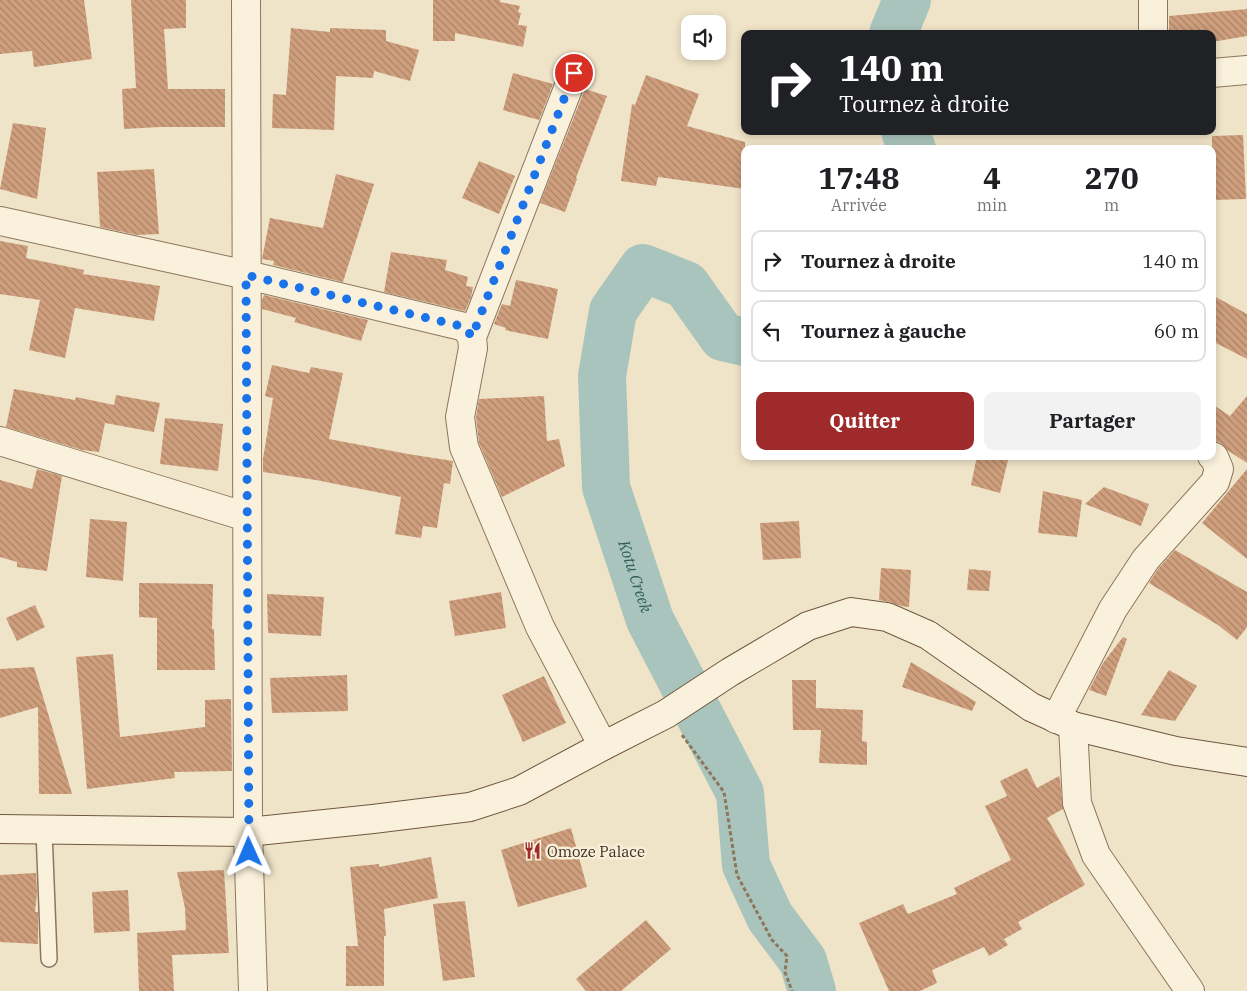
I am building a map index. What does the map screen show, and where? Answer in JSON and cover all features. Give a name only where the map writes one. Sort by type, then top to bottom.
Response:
[{"type":"street","points":[[246,0],[248,832],[253,991]]},
{"type":"street","points":[[1153,0],[1153,30]]},
{"type":"street","points":[[1216,73],[1247,70]]},
{"type":"street","points":[[574,73],[472,337],[473,348],[460,417],[464,447],[540,627],[603,746]]},
{"type":"street","points":[[0,221],[246,275],[465,327],[472,337]]},
{"type":"street","points":[[0,441],[247,517]]},
{"type":"street","points":[[1190,991],[1096,855],[1077,803],[1064,723],[1112,609],[1146,559],[1214,482],[1219,469],[1215,460]]},
{"type":"street","points":[[0,829],[248,832],[470,808],[518,791],[675,709],[730,672],[808,626],[851,612],[887,617],[928,635],[1031,707],[1064,723],[1176,750],[1247,762]]},
{"type":"lane","points":[[44,830],[49,959]]},
{"type":"path","points":[[675,709],[724,792],[737,875],[772,940],[787,956],[785,972],[792,991]]},
{"type":"building","points":[[0,0],[84,0],[92,59],[34,67],[32,51],[0,54]]},
{"type":"building","points":[[131,0],[186,0],[186,28],[164,29],[168,89],[225,89],[225,127],[124,129],[122,89],[136,88]]},
{"type":"building","points":[[433,0],[500,0],[500,2],[520,6],[518,12],[521,13],[518,25],[527,26],[523,47],[455,33],[455,41],[433,41]]},
{"type":"building","points":[[1247,9],[1247,36],[1216,41],[1216,30],[1169,30],[1169,16]]},
{"type":"building","points":[[291,28],[330,32],[330,28],[386,30],[386,41],[419,50],[410,81],[374,71],[373,78],[336,76],[334,130],[272,128],[273,94],[286,95]]},
{"type":"building","points":[[513,73],[553,84],[539,120],[503,110]]},
{"type":"building","points":[[646,75],[699,94],[687,126],[745,142],[745,145],[741,145],[741,188],[658,177],[656,186],[621,181],[632,104],[635,105]]},
{"type":"building","points":[[585,89],[607,96],[565,212],[540,203]]},
{"type":"building","points":[[13,123],[46,128],[37,199],[0,189]]},
{"type":"building","points":[[1243,135],[1246,199],[1216,200],[1216,145],[1212,145],[1212,136]]},
{"type":"building","points":[[479,161],[515,176],[499,214],[462,198]]},
{"type":"building","points":[[154,169],[159,234],[137,235],[100,227],[97,172]]},
{"type":"building","points":[[336,174],[374,184],[343,282],[273,265],[274,261],[262,259],[270,218],[323,228]]},
{"type":"building","points":[[0,241],[28,246],[26,258],[84,270],[83,274],[160,286],[154,321],[75,308],[65,358],[29,350],[40,300],[0,294]]},
{"type":"building","points":[[391,252],[447,260],[445,270],[468,277],[466,286],[473,287],[465,311],[384,292]]},
{"type":"building","points":[[516,280],[558,289],[548,339],[505,330],[506,328],[494,324],[502,304],[510,306]]},
{"type":"building","points":[[264,295],[368,320],[361,341],[294,322],[296,318],[262,309]]},
{"type":"building","points":[[1216,297],[1247,314],[1247,359],[1216,343]]},
{"type":"building","points":[[272,365],[309,373],[311,367],[343,373],[329,439],[453,461],[450,484],[444,483],[437,528],[423,526],[421,538],[395,534],[401,497],[316,480],[263,472],[263,459],[273,398],[265,396]]},
{"type":"building","points":[[14,389],[75,400],[76,397],[114,405],[116,395],[160,403],[154,432],[105,423],[99,452],[82,450],[6,427]]},
{"type":"building","points":[[544,396],[547,441],[559,439],[565,466],[502,497],[479,443],[476,417],[479,399]]},
{"type":"building","points":[[1247,396],[1247,463],[1216,441],[1216,407],[1230,416]]},
{"type":"building","points":[[165,418],[223,424],[218,471],[160,464]]},
{"type":"building","points":[[976,460],[1008,460],[1000,493],[971,485]]},
{"type":"building","points":[[37,469],[62,476],[47,571],[17,567],[17,562],[0,557],[0,480],[32,489]]},
{"type":"building","points":[[1247,469],[1247,559],[1202,523]]},
{"type":"building","points":[[1104,487],[1149,504],[1141,526],[1085,504]]},
{"type":"building","points":[[1043,491],[1082,500],[1077,537],[1038,533]]},
{"type":"building","points":[[90,519],[127,522],[123,581],[86,577]]},
{"type":"building","points":[[799,521],[801,558],[763,560],[760,523]]},
{"type":"building","points":[[1175,550],[1247,592],[1247,627],[1237,640],[1218,625],[1149,583],[1158,569]]},
{"type":"building","points":[[881,568],[911,570],[909,607],[879,600]]},
{"type":"building","points":[[969,569],[991,571],[989,591],[967,590]]},
{"type":"building","points":[[139,583],[213,584],[212,629],[214,629],[215,670],[157,670],[157,618],[139,617]]},
{"type":"building","points":[[501,592],[506,628],[455,636],[449,601]]},
{"type":"building","points":[[267,594],[324,597],[321,636],[268,633]]},
{"type":"building","points":[[35,605],[45,627],[17,641],[6,618]]},
{"type":"building","points":[[1123,637],[1127,639],[1106,696],[1089,690],[1103,663]]},
{"type":"building","points":[[113,654],[120,737],[205,727],[205,700],[231,699],[232,771],[174,772],[175,778],[87,789],[76,657]]},
{"type":"building","points":[[911,662],[976,702],[972,711],[902,687]]},
{"type":"building","points":[[34,667],[72,794],[39,794],[38,707],[0,718],[0,669]]},
{"type":"building","points":[[1169,670],[1197,686],[1175,721],[1141,715]]},
{"type":"building","points":[[347,675],[348,711],[272,713],[270,678]]},
{"type":"building","points":[[544,676],[566,723],[523,742],[502,695]]},
{"type":"building","points":[[792,680],[816,680],[816,708],[863,710],[862,741],[867,742],[867,765],[819,763],[821,730],[793,730]]},
{"type":"building","points":[[1027,768],[1037,788],[1059,776],[1063,809],[1047,818],[1085,885],[1018,922],[1022,929],[1004,939],[1008,945],[989,956],[984,947],[932,970],[937,983],[920,991],[889,991],[859,923],[903,904],[908,914],[957,894],[954,888],[1011,860],[985,806],[1007,796],[1000,781]]},
{"type":"building","points":[[571,828],[587,887],[518,907],[501,850]]},
{"type":"building","points":[[431,857],[438,898],[384,909],[386,936],[384,936],[384,986],[346,986],[346,946],[358,946],[350,867],[379,864],[379,867]]},
{"type":"building","points":[[224,870],[229,953],[172,955],[174,991],[139,991],[137,933],[186,930],[185,908],[177,872]]},
{"type":"building","points":[[36,873],[37,893],[35,912],[38,912],[38,944],[0,942],[0,875]]},
{"type":"building","points":[[128,890],[130,931],[94,933],[92,892]]},
{"type":"building","points":[[465,901],[475,977],[443,981],[433,904]]},
{"type":"building","points":[[646,920],[671,949],[621,991],[586,991],[576,979]]},
{"type":"waterway","name":"Kotu Creek","points":[[895,30],[907,0]]},
{"type":"waterway","name":"Kotu Creek","points":[[907,135],[910,145]]},
{"type":"waterway","name":"Kotu Creek","points":[[741,341],[723,337],[686,285],[643,268],[613,311],[602,376],[606,487],[650,620],[740,793],[746,865],[770,917],[803,961],[812,991]]},
{"type":"place","name":"Omoze Palace","points":[[533,851]]},
{"type":"route","points":[[249,852],[246,275],[465,327],[472,337],[574,73]]}]
